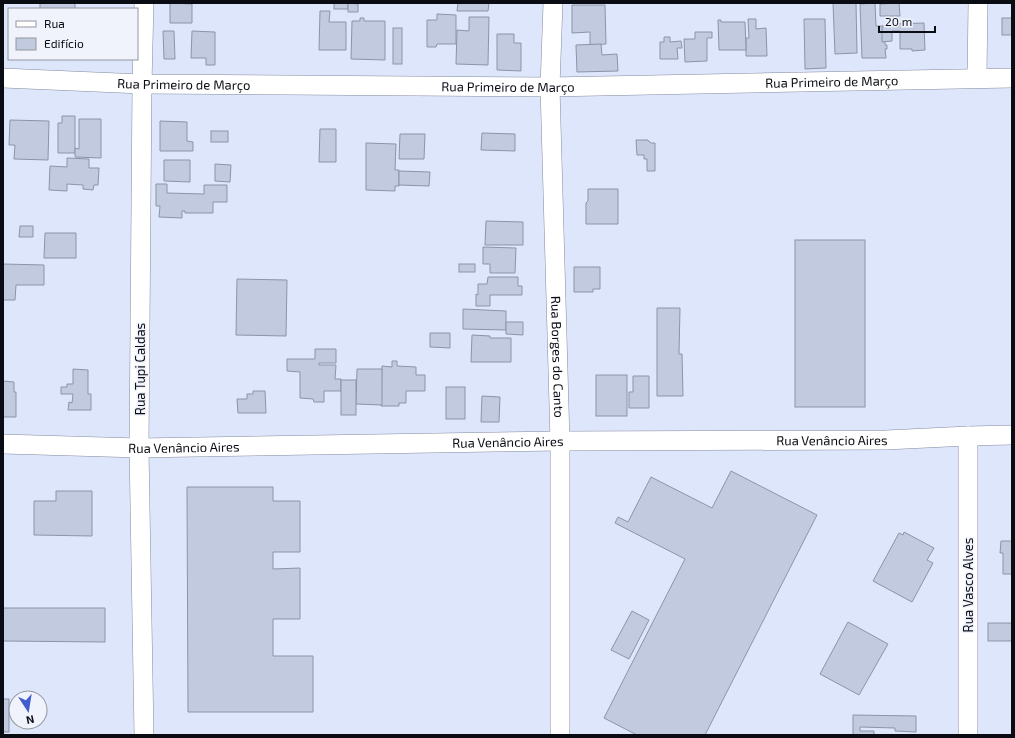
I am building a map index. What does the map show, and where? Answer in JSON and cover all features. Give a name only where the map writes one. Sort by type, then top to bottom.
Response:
[{"type":"street","name":"Rua Tupi Caldas","points":[[144,3],[142,84],[140,448],[144,735]]},
{"type":"street","name":"Rua Borges do Canto","points":[[553,3],[550,87],[560,441],[560,735]]},
{"type":"street","points":[[977,78],[978,3]]},
{"type":"street","name":"Rua Primeiro de Março","points":[[3,78],[142,84],[550,87],[1012,78]]},
{"type":"street","name":"Rua Venâncio Aires","points":[[3,444],[140,448],[560,441],[886,440],[1012,435]]},
{"type":"street","name":"Rua Vasco Alves","points":[[968,436],[968,735]]},
{"type":"building","points":[[40,3],[75,3],[75,8],[40,8]]},
{"type":"building","points":[[170,3],[192,4],[192,23],[170,23]]},
{"type":"building","points":[[334,3],[348,3],[348,9],[334,9]]},
{"type":"building","points":[[348,3],[358,4],[358,12],[348,12]]},
{"type":"building","points":[[458,3],[489,3],[488,11],[457,11]]},
{"type":"building","points":[[833,3],[856,3],[857,53],[835,54]]},
{"type":"building","points":[[875,3],[876,26],[885,26],[885,45],[887,45],[887,49],[885,49],[886,58],[862,58],[860,4]]},
{"type":"building","points":[[899,3],[900,16],[880,16],[880,4]]},
{"type":"building","points":[[572,5],[605,5],[606,44],[590,45],[590,32],[572,33]]},
{"type":"building","points":[[320,11],[330,11],[329,22],[346,22],[346,50],[319,50]]},
{"type":"building","points":[[437,14],[456,15],[456,44],[437,44],[436,47],[427,47],[427,20],[437,20]]},
{"type":"building","points":[[469,17],[489,17],[488,65],[456,64],[457,30],[469,31]]},
{"type":"building","points":[[360,18],[364,18],[364,21],[385,21],[385,60],[351,59],[352,21],[360,21]]},
{"type":"building","points":[[1002,18],[1012,18],[1012,35],[1002,35]]},
{"type":"building","points":[[748,19],[756,19],[756,29],[766,28],[767,56],[746,56],[746,38],[749,38]]},
{"type":"building","points":[[804,19],[825,19],[826,68],[805,69]]},
{"type":"building","points":[[718,20],[721,20],[721,22],[745,22],[746,50],[719,50]]},
{"type":"building","points":[[924,23],[925,50],[912,51],[912,49],[900,49],[900,31],[892,31],[892,41],[882,42],[882,27],[892,26],[892,24]]},
{"type":"building","points":[[393,28],[402,28],[402,64],[393,64]]},
{"type":"building","points":[[163,31],[174,31],[175,59],[164,59]]},
{"type":"building","points":[[192,31],[215,32],[215,65],[206,65],[206,58],[191,58]]},
{"type":"building","points":[[695,32],[712,32],[712,38],[707,38],[707,61],[685,62],[684,39],[695,39]]},
{"type":"building","points":[[497,34],[514,34],[514,43],[521,43],[521,71],[497,70]]},
{"type":"building","points":[[664,37],[670,37],[670,42],[681,41],[682,48],[677,48],[678,59],[660,59],[660,42],[664,42]]},
{"type":"building","points":[[601,44],[602,55],[617,54],[618,71],[577,72],[576,45]]},
{"type":"building","points":[[62,116],[75,116],[75,153],[58,153],[58,123],[62,123]]},
{"type":"building","points":[[79,119],[101,119],[101,158],[75,157],[75,148],[79,149]]},
{"type":"building","points":[[10,120],[49,121],[48,160],[14,159],[15,145],[9,145]]},
{"type":"building","points":[[160,121],[187,122],[187,141],[193,142],[193,151],[160,151]]},
{"type":"building","points":[[320,129],[336,129],[336,162],[319,162]]},
{"type":"building","points":[[211,131],[228,131],[228,142],[211,142]]},
{"type":"building","points":[[482,133],[515,134],[515,151],[481,150]]},
{"type":"building","points":[[400,134],[425,134],[424,159],[399,159]]},
{"type":"building","points":[[636,140],[648,140],[651,143],[655,143],[655,171],[647,171],[647,159],[644,159],[644,155],[637,155]]},
{"type":"building","points":[[366,143],[396,144],[395,170],[399,170],[399,186],[395,186],[395,191],[366,190]]},
{"type":"building","points":[[67,158],[89,159],[89,168],[99,168],[98,185],[94,185],[93,190],[83,189],[83,185],[67,184],[67,191],[49,190],[50,166],[67,167]]},
{"type":"building","points":[[164,160],[190,160],[190,182],[164,181]]},
{"type":"building","points":[[215,164],[231,165],[230,182],[215,181]]},
{"type":"building","points":[[399,171],[430,172],[429,186],[399,185]]},
{"type":"building","points":[[156,184],[167,184],[167,193],[204,194],[204,185],[227,185],[227,202],[213,202],[213,213],[185,213],[185,211],[182,211],[182,218],[159,217],[160,206],[156,206]]},
{"type":"building","points":[[588,189],[618,189],[618,224],[586,224]]},
{"type":"building","points":[[486,221],[523,222],[523,245],[485,245]]},
{"type":"building","points":[[20,226],[33,226],[33,237],[19,237]]},
{"type":"building","points":[[45,233],[76,233],[76,258],[44,258]]},
{"type":"building","points":[[795,240],[865,240],[865,407],[795,407]]},
{"type":"building","points":[[483,247],[516,248],[515,273],[490,273],[490,264],[483,264]]},
{"type":"building","points":[[3,264],[44,265],[44,285],[16,285],[15,300],[3,300]]},
{"type":"building","points":[[459,264],[475,264],[475,272],[459,272]]},
{"type":"building","points":[[574,267],[600,267],[600,289],[593,289],[593,292],[574,292]]},
{"type":"building","points":[[488,277],[518,277],[518,286],[522,286],[522,295],[490,295],[490,306],[476,306],[478,284],[487,284]]},
{"type":"building","points":[[237,279],[287,280],[286,336],[236,335]]},
{"type":"building","points":[[657,308],[680,308],[679,354],[682,354],[683,396],[657,396]]},
{"type":"building","points":[[463,309],[506,311],[506,330],[463,329]]},
{"type":"building","points":[[506,322],[523,322],[523,335],[506,334]]},
{"type":"building","points":[[430,333],[450,333],[450,348],[430,347]]},
{"type":"building","points":[[472,335],[490,336],[490,338],[511,338],[511,362],[471,362]]},
{"type":"building","points":[[315,349],[336,349],[336,363],[319,363],[319,365],[336,365],[335,379],[341,379],[341,391],[324,391],[324,402],[314,402],[313,399],[300,398],[300,372],[287,371],[287,359],[315,359]]},
{"type":"building","points":[[392,361],[397,361],[397,366],[416,367],[416,375],[425,375],[425,391],[406,391],[406,403],[399,403],[399,406],[381,406],[382,366],[392,367]]},
{"type":"building","points":[[73,369],[88,370],[88,394],[91,394],[91,410],[68,410],[69,402],[72,403],[73,394],[61,394],[61,387],[67,387],[67,384],[73,384]]},
{"type":"building","points":[[357,369],[382,369],[382,405],[356,404]]},
{"type":"building","points":[[596,375],[627,375],[627,416],[596,416]]},
{"type":"building","points":[[633,376],[649,376],[649,408],[629,408],[629,392],[633,392]]},
{"type":"building","points":[[341,380],[356,380],[356,415],[341,415]]},
{"type":"building","points":[[3,381],[14,382],[14,392],[16,392],[16,417],[3,417]]},
{"type":"building","points":[[446,387],[465,387],[465,419],[446,419]]},
{"type":"building","points":[[253,391],[265,391],[266,413],[238,413],[237,399],[247,399],[247,394],[253,394]]},
{"type":"building","points":[[482,396],[500,397],[499,422],[481,422]]},
{"type":"building","points":[[731,471],[817,515],[705,735],[637,735],[604,718],[685,559],[615,523],[618,517],[628,522],[651,477],[712,508]]},
{"type":"building","points":[[187,487],[273,487],[273,501],[300,501],[300,552],[273,552],[273,569],[300,568],[300,619],[273,619],[273,656],[313,656],[313,712],[188,712]]},
{"type":"building","points":[[56,491],[92,491],[92,536],[34,535],[34,501],[56,501]]},
{"type":"building","points":[[904,532],[934,548],[927,560],[933,563],[912,602],[873,581],[899,533],[903,535]]},
{"type":"building","points":[[1001,541],[1012,541],[1012,574],[1003,574],[1003,553],[1000,553]]},
{"type":"building","points":[[3,608],[105,608],[105,642],[3,641]]},
{"type":"building","points":[[632,611],[649,620],[629,659],[611,650]]},
{"type":"building","points":[[848,622],[888,644],[859,695],[820,674]]},
{"type":"building","points":[[988,623],[1012,623],[1012,641],[988,641]]},
{"type":"building","points":[[3,699],[8,699],[9,732],[3,732]]},
{"type":"building","points":[[853,715],[916,716],[916,732],[895,731],[895,728],[860,727],[860,731],[874,731],[874,735],[853,735]]}]
